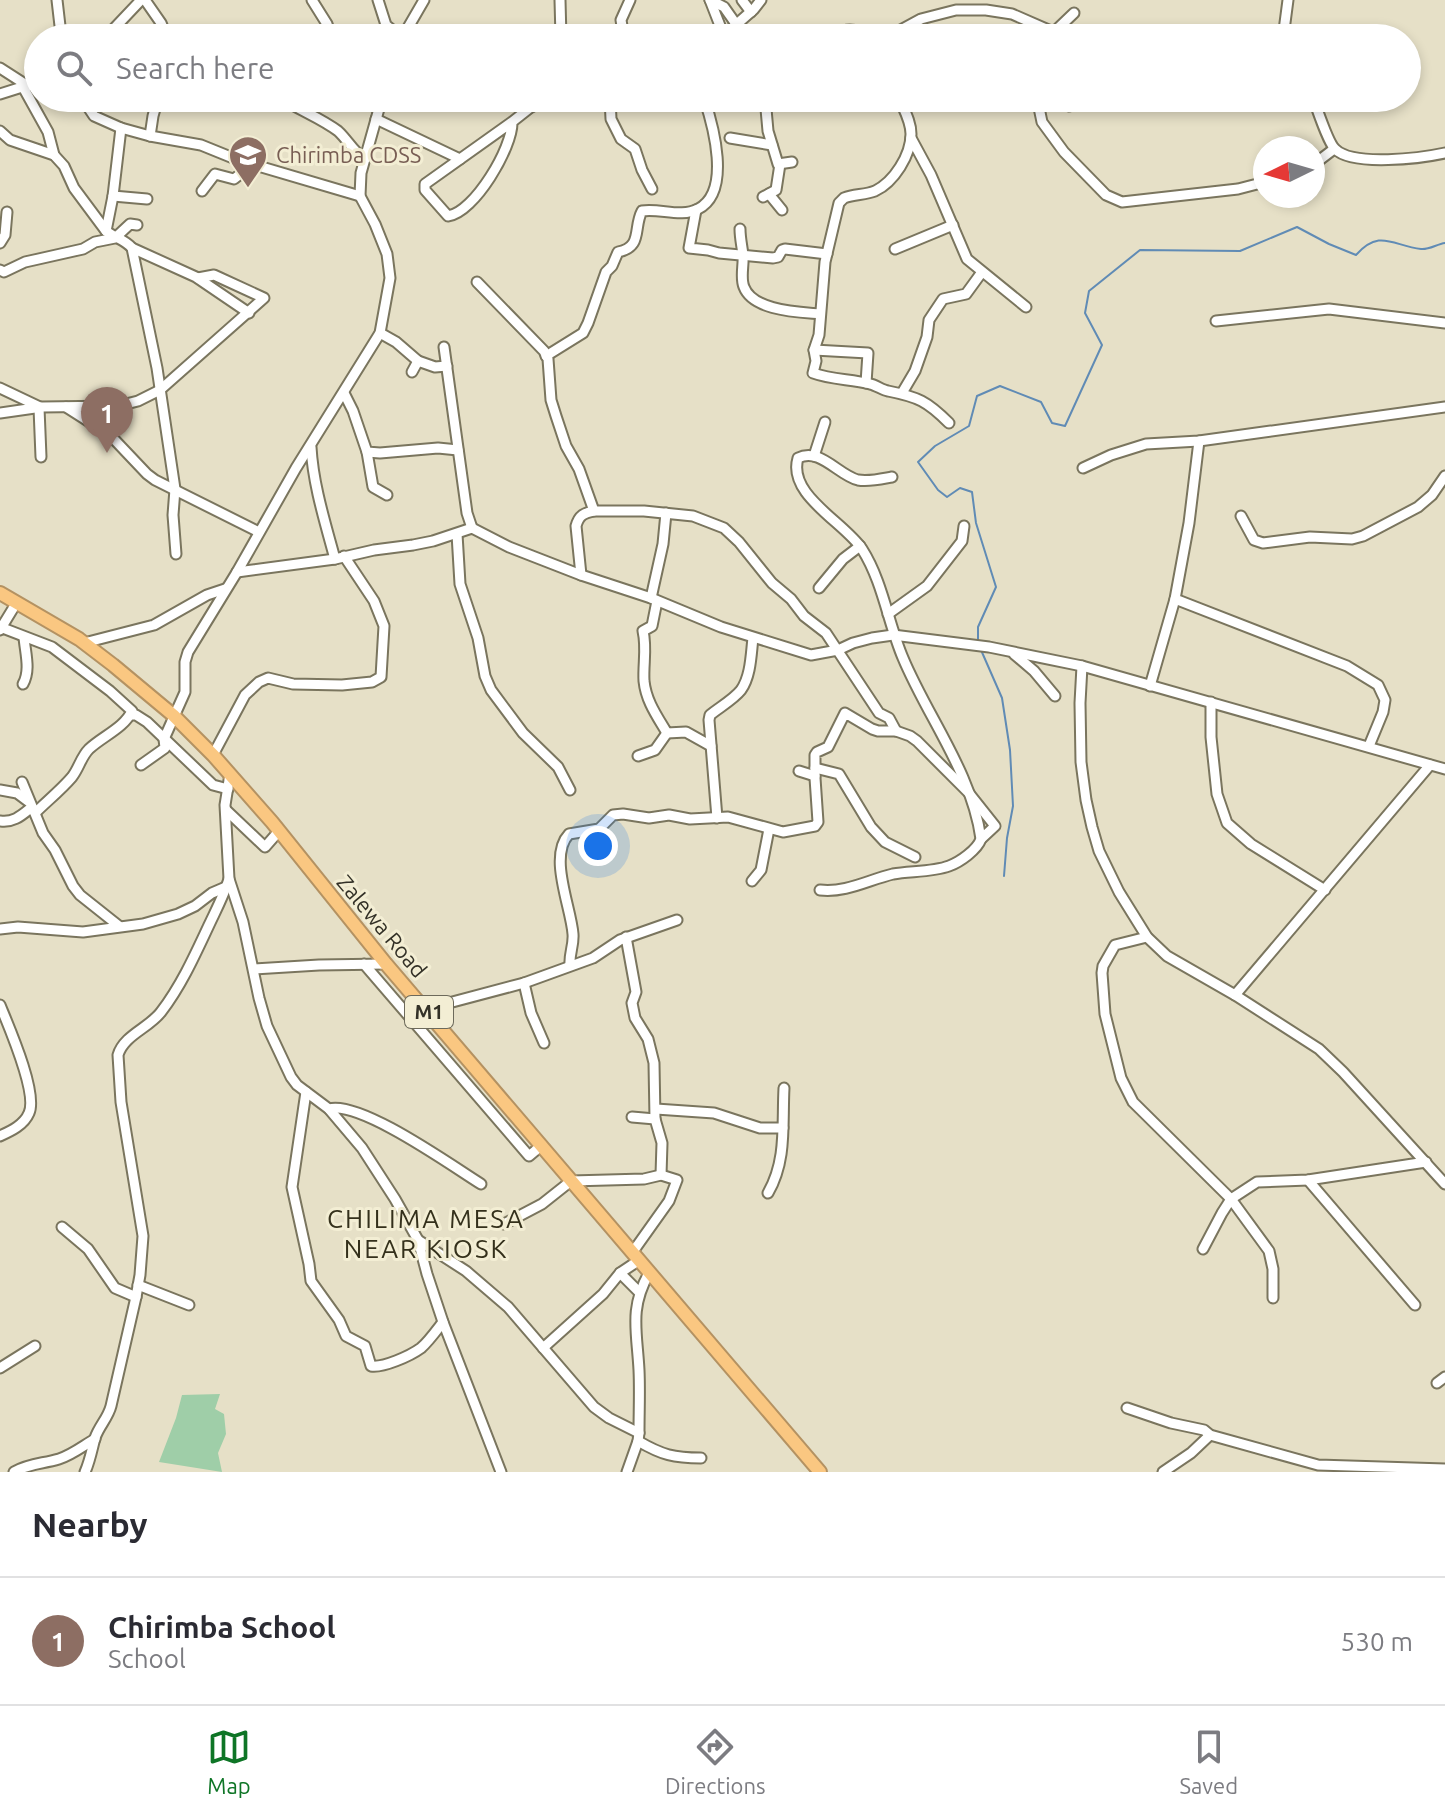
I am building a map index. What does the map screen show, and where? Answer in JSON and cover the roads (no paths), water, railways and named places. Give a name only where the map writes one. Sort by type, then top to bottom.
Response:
[{"type":"highway","name":"Zalewa Road","points":[[0,593],[84,643],[173,715],[213,755],[386,964],[820,1472]]},
{"type":"street","points":[[57,0],[60,24]]},
{"type":"street","points":[[119,24],[143,0],[161,24]]},
{"type":"street","points":[[312,0],[327,24]]},
{"type":"street","points":[[378,0],[386,24]]},
{"type":"street","points":[[410,24],[424,0]]},
{"type":"street","points":[[560,0],[561,24]]},
{"type":"street","points":[[622,24],[630,0]]},
{"type":"street","points":[[710,0],[724,7],[736,24],[761,0]]},
{"type":"street","points":[[710,0],[718,24]]},
{"type":"street","points":[[742,0],[751,12]]},
{"type":"street","points":[[1285,24],[1288,0]]},
{"type":"street","points":[[912,24],[956,10],[1012,14],[1031,24]]},
{"type":"street","points":[[1062,24],[1074,13]]},
{"type":"street","points":[[0,68],[24,82]]},
{"type":"street","points":[[0,94],[24,87]]},
{"type":"street","points":[[36,112],[54,155],[64,166],[74,188],[110,234],[124,240],[132,248],[198,278],[249,313]]},
{"type":"street","points":[[91,112],[121,128],[201,145],[360,196]]},
{"type":"street","points":[[150,136],[154,112]]},
{"type":"street","points":[[305,112],[335,129],[365,159]]},
{"type":"street","points":[[141,765],[165,748],[164,739],[185,692],[188,652],[380,333],[386,310],[389,266],[375,224],[360,196],[361,173],[378,112]]},
{"type":"street","points":[[512,122],[510,140],[487,182],[472,200],[451,217],[424,187],[523,112]]},
{"type":"street","points":[[611,112],[621,139],[635,149],[652,189]]},
{"type":"street","points":[[546,356],[583,333],[606,272],[618,252],[626,250],[635,240],[642,211],[696,210],[712,193],[718,172],[708,112]]},
{"type":"street","points":[[766,112],[768,131],[780,164],[776,190],[766,196],[782,210]]},
{"type":"street","points":[[905,112],[911,138],[931,175],[967,259],[1026,307]]},
{"type":"street","points":[[1040,112],[1042,122],[1064,152],[1106,195],[1122,202],[1253,185]]},
{"type":"street","points":[[1319,112],[1334,149],[1346,155],[1380,161],[1445,153]]},
{"type":"street","points":[[376,119],[460,159]]},
{"type":"street","points":[[110,234],[121,128]]},
{"type":"street","points":[[0,131],[10,140],[54,155]]},
{"type":"street","points":[[730,138],[772,145]]},
{"type":"street","points":[[911,138],[904,160],[887,183],[868,193],[844,198],[839,203],[827,254],[813,373],[828,379],[866,383],[902,393],[931,405],[949,423]]},
{"type":"street","points":[[1325,156],[1334,149]]},
{"type":"street","points":[[780,164],[792,162]]},
{"type":"street","points":[[202,191],[215,174],[234,179],[253,164]]},
{"type":"street","points":[[113,196],[147,199]]},
{"type":"street","points":[[696,210],[689,248],[776,258],[785,249],[827,254]]},
{"type":"street","points":[[0,243],[5,235],[7,212]]},
{"type":"street","points":[[0,270],[4,272],[25,262],[83,249],[130,224],[137,225]]},
{"type":"street","points":[[895,249],[953,225]]},
{"type":"street","points":[[740,229],[744,287],[758,301],[771,308],[820,314]]},
{"type":"street","points":[[132,248],[160,390],[175,489],[176,554]]},
{"type":"street","points":[[902,393],[915,371],[927,337],[929,320],[943,299],[966,294],[982,272]]},
{"type":"street","points":[[0,413],[40,408],[128,405],[160,390],[264,298],[214,275],[198,278]]},
{"type":"street","points":[[477,282],[546,356],[551,400],[566,446],[579,469],[594,511]]},
{"type":"street","points":[[1216,321],[1329,309],[1445,323]]},
{"type":"street","points":[[380,333],[418,361],[435,367],[447,366]]},
{"type":"street","points":[[444,347],[467,513],[472,528],[509,547],[721,627],[811,655],[893,635],[989,647],[1082,666],[1445,769]]},
{"type":"street","points":[[814,350],[868,353],[866,383]]},
{"type":"street","points":[[412,372],[418,361]]},
{"type":"street","points":[[0,388],[40,408]]},
{"type":"street","points":[[344,393],[367,452],[373,487],[387,495]]},
{"type":"street","points":[[66,407],[110,435],[155,480],[259,532]]},
{"type":"street","points":[[1083,468],[1146,444],[1199,441],[1445,407]]},
{"type":"street","points":[[40,408],[41,457]]},
{"type":"street","points":[[814,456],[825,422]]},
{"type":"street","points":[[1150,686],[1175,599],[1189,523],[1199,441]]},
{"type":"street","points":[[213,755],[245,695],[259,682],[268,678],[293,684],[342,685],[372,682],[381,677],[384,626],[374,601],[340,557],[311,447]]},
{"type":"street","points":[[367,452],[438,448],[458,450]]},
{"type":"street","points":[[892,477],[854,479],[814,456],[803,455],[796,464],[808,496],[860,546],[874,574],[905,663],[963,776],[981,839]]},
{"type":"street","points":[[313,464],[321,480]]},
{"type":"street","points":[[1241,516],[1254,540],[1263,543],[1310,537],[1352,539],[1418,507],[1432,495],[1445,476]]},
{"type":"street","points":[[581,575],[576,526],[582,514],[594,511],[666,513],[693,516],[724,528],[804,616],[826,633],[879,713],[889,718],[896,731]]},
{"type":"street","points":[[666,513],[652,626],[643,631],[647,699],[667,733]]},
{"type":"street","points":[[888,614],[927,586],[962,541],[964,526]]},
{"type":"street","points":[[237,572],[413,545],[472,528]]},
{"type":"street","points":[[457,534],[460,584],[476,629],[485,676],[491,690],[523,733],[558,767],[570,790]]},
{"type":"street","points":[[819,588],[843,559],[860,546]]},
{"type":"street","points":[[84,643],[154,625],[207,595],[226,589]]},
{"type":"street","points":[[1175,599],[1347,666],[1378,685],[1385,700],[1369,746]]},
{"type":"street","points":[[17,602],[0,629],[52,647],[110,691],[130,709],[131,715]]},
{"type":"street","points":[[23,684],[27,666],[24,637]]},
{"type":"street","points":[[717,818],[708,725],[710,715],[740,691],[747,675],[753,638]]},
{"type":"street","points":[[1011,651],[1034,671],[1055,696]]},
{"type":"street","points":[[1082,666],[1081,762],[1092,827],[1099,851],[1119,892],[1147,937],[1167,956],[1319,1049],[1445,1184]]},
{"type":"street","points":[[1211,702],[1217,794],[1227,823],[1251,844],[1325,890]]},
{"type":"street","points":[[570,965],[573,939],[561,863],[561,851],[569,834],[599,829],[613,815],[623,814],[649,818],[669,815],[690,819],[735,818],[783,832],[817,825],[815,755],[828,747],[845,713],[878,731],[896,731],[917,741],[968,792],[995,826],[976,848],[946,867],[895,874],[845,890],[820,890]]},
{"type":"street","points":[[0,821],[19,819],[73,776],[83,756],[131,715],[147,722],[213,785],[228,789]]},
{"type":"street","points":[[667,733],[686,732],[711,746]]},
{"type":"street","points":[[638,756],[655,750],[667,733]]},
{"type":"street","points":[[1235,995],[1430,765]]},
{"type":"street","points":[[799,771],[839,774],[871,827],[885,842],[915,857]]},
{"type":"street","points":[[230,774],[226,810],[228,883],[238,902],[259,998],[274,1041],[291,1077],[329,1109],[362,1148],[418,1240],[443,1322],[501,1472]]},
{"type":"street","points":[[22,782],[43,833],[80,895],[119,926]]},
{"type":"street","points":[[0,790],[17,793],[33,808]]},
{"type":"street","points":[[226,810],[265,847],[279,831]]},
{"type":"street","points":[[752,881],[761,870],[769,829]]},
{"type":"street","points":[[0,929],[18,927],[83,932],[143,924],[195,906],[228,883]]},
{"type":"street","points":[[85,1472],[95,1439],[109,1415],[136,1297],[143,1236],[121,1102],[118,1055],[126,1041],[158,1016],[171,998],[228,883]]},
{"type":"street","points":[[426,1009],[524,983],[593,958],[626,937],[677,920]]},
{"type":"street","points":[[626,937],[636,992],[633,1000],[635,1018],[648,1039],[654,1063],[655,1114],[662,1143],[661,1175]]},
{"type":"street","points":[[1147,937],[1115,945],[1103,966],[1105,1014],[1121,1078],[1133,1102],[1231,1199],[1269,1251],[1273,1269],[1273,1298]]},
{"type":"street","points":[[364,964],[529,1156],[542,1145]]},
{"type":"street","points":[[254,969],[386,964]]},
{"type":"street","points":[[524,983],[531,1013],[544,1043]]},
{"type":"street","points":[[0,1005],[23,1062],[31,1108],[22,1123],[0,1136]]},
{"type":"street","points":[[768,1193],[784,1146],[784,1088]]},
{"type":"street","points":[[306,1092],[293,1195],[311,1281],[316,1290],[339,1320],[346,1336],[365,1346],[371,1366],[383,1366],[415,1352],[443,1322]]},
{"type":"street","points":[[329,1109],[345,1108],[382,1123],[481,1184]]},
{"type":"street","points":[[632,1117],[714,1113],[754,1127],[783,1128]]},
{"type":"street","points":[[1203,1249],[1231,1199],[1257,1182],[1308,1180],[1426,1162]]},
{"type":"street","points":[[504,1224],[542,1204],[571,1181],[644,1179],[661,1175],[677,1180],[669,1201],[635,1257],[603,1294],[543,1348]]},
{"type":"street","points":[[1308,1180],[1415,1305]]},
{"type":"street","points":[[62,1227],[88,1249],[115,1288],[136,1297]]},
{"type":"street","points":[[418,1240],[476,1280],[508,1307],[594,1407],[657,1452],[670,1457],[701,1458]]},
{"type":"street","points":[[620,1273],[639,1292]]},
{"type":"street","points":[[627,1472],[638,1437],[639,1376],[635,1320],[639,1292],[649,1273]]},
{"type":"street","points":[[138,1285],[189,1305]]},
{"type":"street","points":[[0,1368],[35,1346]]},
{"type":"street","points":[[1127,1408],[1204,1430],[1210,1435],[1314,1468],[1445,1469]]},
{"type":"street","points":[[1163,1472],[1210,1435]]},
{"type":"street","points":[[14,1472],[29,1464],[64,1457],[95,1439]]},
{"type":"waterway","points":[[978,640],[978,627],[996,587],[976,523],[972,492],[960,488],[947,497],[938,490],[918,462],[935,446],[969,426],[977,396],[1000,386],[1041,402],[1052,423],[1065,426],[1102,345],[1085,313],[1089,291],[1140,250],[1240,251],[1297,227],[1356,255],[1372,242],[1380,240],[1421,249],[1445,243]]},
{"type":"waterway","points":[[981,650],[1002,698],[1010,750],[1013,806],[1004,876]]},
{"type":"place","name":"Chirimba CDSS","points":[[248,189]]},
{"type":"place","name":"Chirimba School","points":[[107,453]]},
{"type":"district","name":"CHILIMA MESA NEAR KIOSK","points":[[426,1234]]}]
